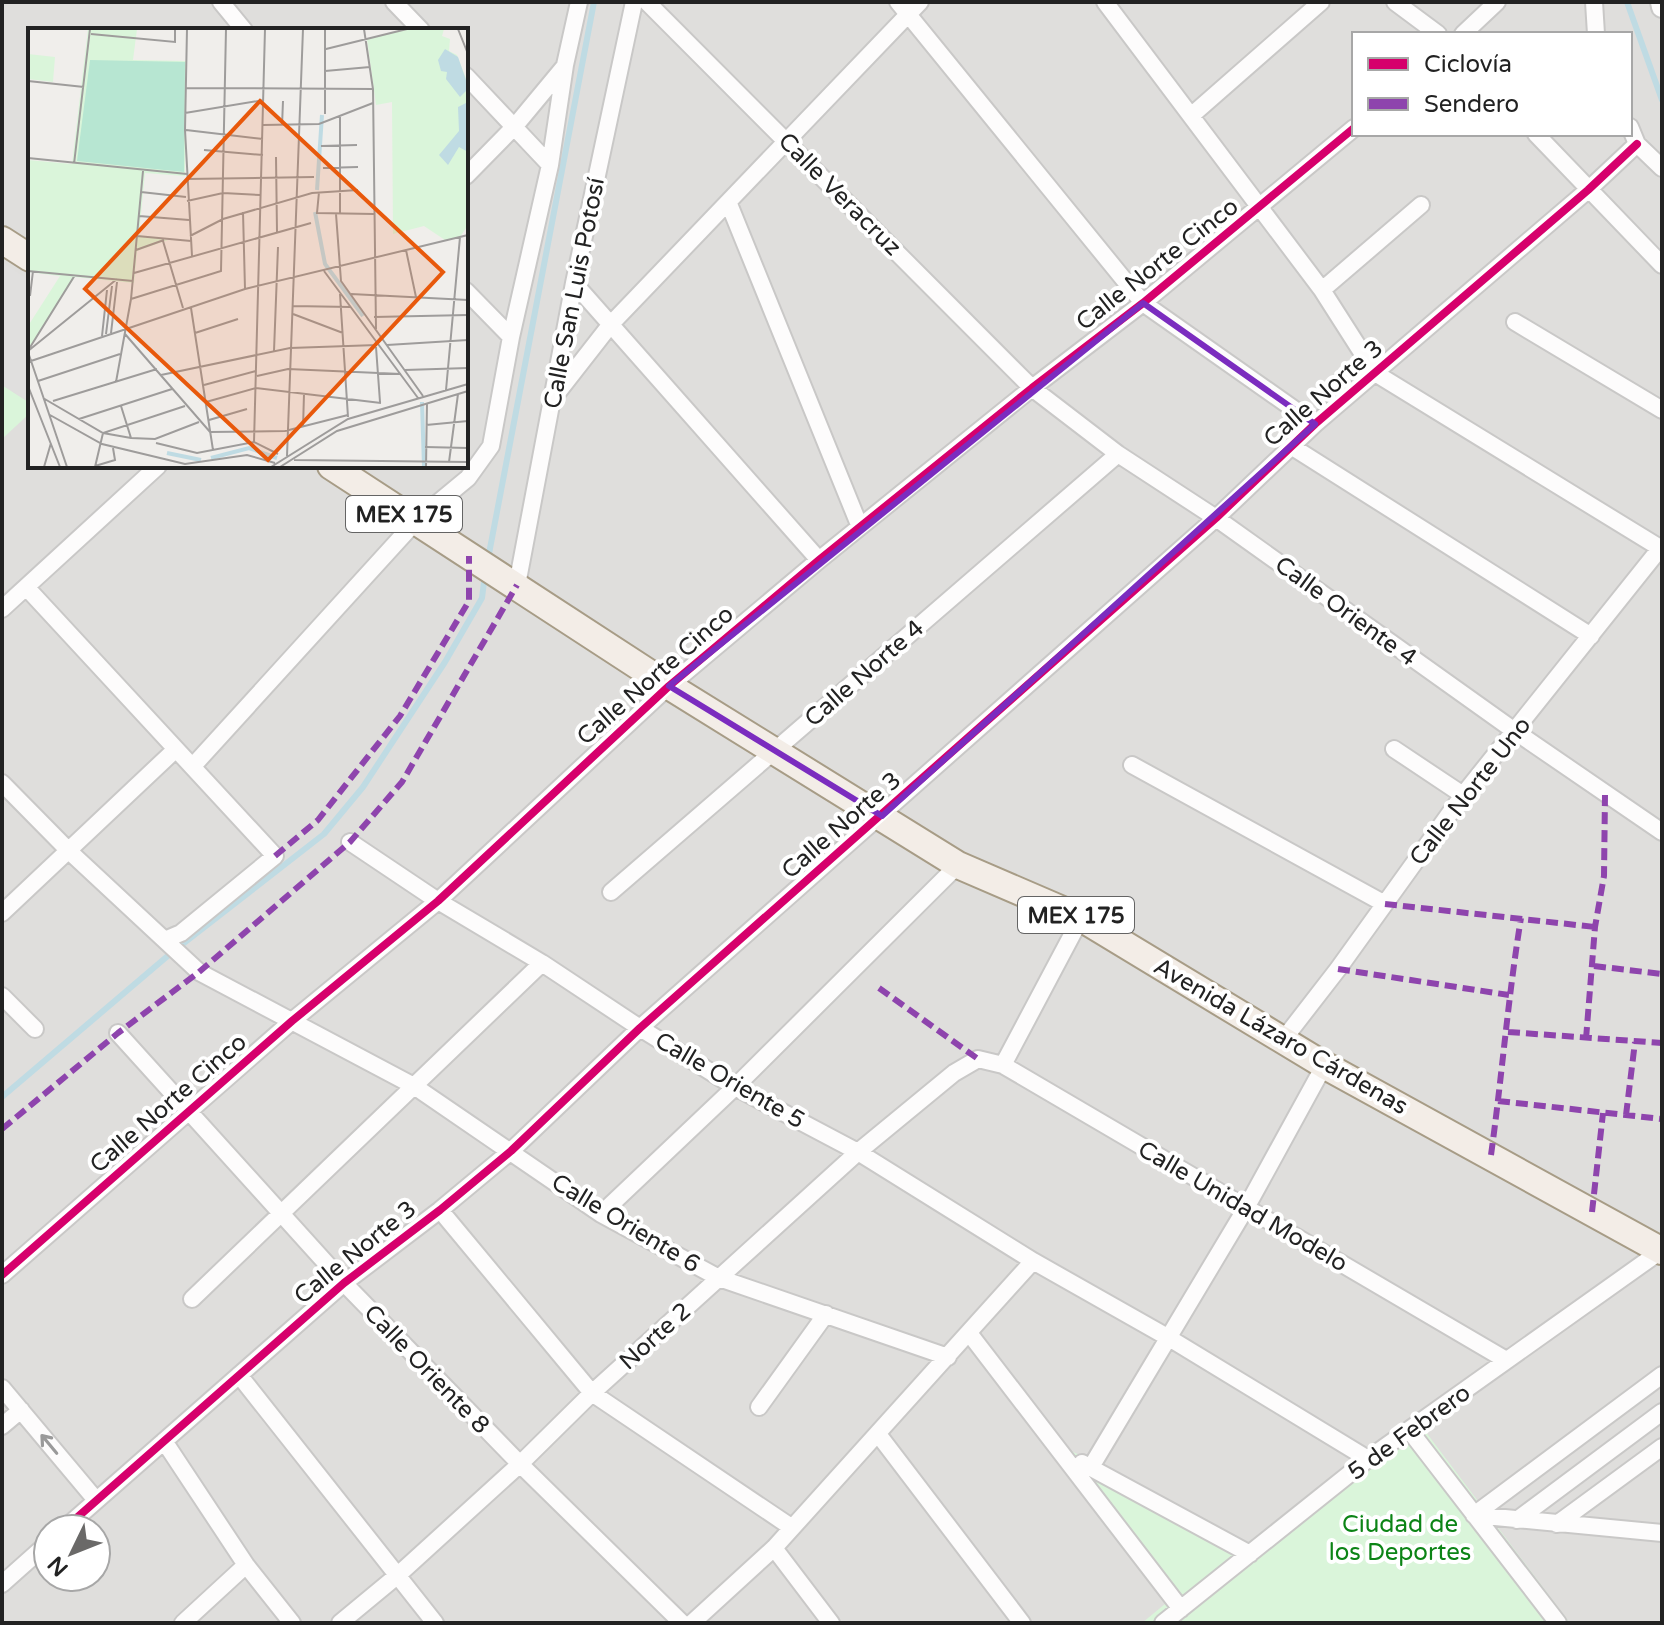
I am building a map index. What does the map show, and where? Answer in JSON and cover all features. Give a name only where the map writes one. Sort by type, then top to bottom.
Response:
[{"type":"main road","points":[[2,240],[28,257]]},
{"type":"main road","name":"Avenida Lázaro Cárdenas","points":[[334,468],[669,686],[958,865],[1081,918],[1324,1065],[1662,1251]]},
{"type":"street","points":[[221,2],[234,26]]},
{"type":"street","points":[[394,2],[419,28]]},
{"type":"street","name":"Calle San Luis Potosí","points":[[193,766],[416,521],[468,478],[491,446],[511,337],[550,165],[565,65],[579,2]]},
{"type":"street","name":"Calle San Luis Potosí","points":[[496,572],[553,399],[574,283],[634,2]]},
{"type":"street","name":"Calle Veracruz","points":[[647,2],[1032,388]]},
{"type":"street","points":[[1105,2],[1322,290],[1375,373],[1661,547]]},
{"type":"street","points":[[1192,115],[1321,2]]},
{"type":"street","points":[[1395,2],[1435,32]]},
{"type":"street","points":[[1465,32],[1497,2]]},
{"type":"street","points":[[1594,2],[1596,32]]},
{"type":"street","points":[[553,399],[611,324],[729,204],[909,6],[1143,303],[1315,424]]},
{"type":"street","points":[[468,174],[515,126],[565,65]]},
{"type":"street","points":[[468,78],[550,165]]},
{"type":"street","name":"Calle Norte Cinco","points":[[2,1275],[292,1021],[438,901],[669,686],[819,560],[1143,303],[1352,130]]},
{"type":"street","points":[[1632,132],[1637,144],[1662,168]]},
{"type":"street","points":[[1538,136],[1662,265]]},
{"type":"street","name":"Calle Norte 3","points":[[82,1513],[344,1283],[511,1151],[640,1028],[1216,518],[1315,424],[1588,190],[1637,144]]},
{"type":"street","points":[[729,204],[860,527]]},
{"type":"street","points":[[1322,290],[1421,205]]},
{"type":"street","points":[[574,283],[819,560]]},
{"type":"street","points":[[468,293],[511,337]]},
{"type":"street","points":[[1515,322],[1662,410]]},
{"type":"street","name":"Calle Oriente 4","points":[[1032,388],[1118,454],[1216,518],[1662,832]]},
{"type":"street","points":[[1291,446],[1591,636]]},
{"type":"street","name":"Calle Norte 4","points":[[611,892],[1118,454]]},
{"type":"street","points":[[2,609],[156,468]]},
{"type":"street","name":"Calle Norte Uno","points":[[1283,1040],[1463,795],[1661,547]]},
{"type":"street","points":[[26,587],[275,856],[169,941]]},
{"type":"street","points":[[2,913],[176,749]]},
{"type":"street","points":[[1394,749],[1463,795]]},
{"type":"street","points":[[1132,765],[1385,904]]},
{"type":"street","name":"Calle Oriente 6","points":[[2,783],[70,852],[194,967],[414,1086],[601,1214],[719,1278],[948,1357]]},
{"type":"street","name":"Calle Oriente 5","points":[[350,842],[438,901],[542,963],[735,1087],[858,1152],[1033,1261],[1169,1338],[1368,1459]]},
{"type":"street","points":[[601,1214],[735,1087],[958,865]]},
{"type":"street","points":[[1003,1065],[1081,918]]},
{"type":"street","points":[[192,1299],[542,963]]},
{"type":"street","points":[[2,996],[35,1029]]},
{"type":"street","name":"Calle Oriente 8","points":[[118,1033],[344,1283],[520,1464],[682,1623]]},
{"type":"street","name":"Calle Unidad Modelo","points":[[978,1059],[1003,1065],[1506,1360]]},
{"type":"street","name":"Norte 2","points":[[340,1623],[398,1575],[520,1464],[592,1393],[858,1152],[954,1073],[978,1059]]},
{"type":"street","points":[[1091,1467],[1246,1208],[1319,1075]]},
{"type":"street","points":[[440,1210],[592,1393],[791,1527]]},
{"type":"street","name":"5 de Febrero","points":[[1163,1623],[1368,1459],[1662,1251]]},
{"type":"street","points":[[692,1623],[774,1548],[1033,1261]]},
{"type":"street","points":[[759,1407],[826,1314]]},
{"type":"street","points":[[969,1333],[1181,1609]]},
{"type":"street","points":[[239,1375],[435,1623]]},
{"type":"street","points":[[1474,1515],[1662,1375]]},
{"type":"street","points":[[2,1388],[96,1500]]},
{"type":"street","points":[[2,1426],[21,1410]]},
{"type":"street","points":[[1517,1520],[1662,1412]]},
{"type":"street","points":[[1410,1431],[1558,1623]]},
{"type":"street","points":[[878,1434],[1022,1623]]},
{"type":"street","points":[[164,1441],[246,1565],[292,1623]]},
{"type":"street","points":[[1557,1524],[1662,1447]]},
{"type":"street","points":[[1062,1454],[1250,1554]]},
{"type":"street","points":[[1474,1515],[1662,1533]]},
{"type":"street","points":[[774,1548],[831,1623]]},
{"type":"street","points":[[2,1584],[32,1557]]},
{"type":"street","points":[[183,1623],[246,1565]]},
{"type":"highlighted area","points":[[1143,303],[1315,424],[882,816],[669,686]]},
{"type":"shaded area","points":[[2,2],[1662,2],[1662,1623],[2,1623]]},
{"type":"shaded area","points":[[2,262],[28,280],[28,402],[2,385]]},
{"type":"green space","points":[[2,385],[28,402],[28,415],[2,439]]},
{"type":"green space","name":"Ciudad de los Deportes","points":[[1416,1419],[1570,1623],[1142,1623],[1165,1604],[1060,1445],[1251,1545]]},
{"type":"waterway","points":[[488,559],[594,2]]},
{"type":"waterway","points":[[1627,2],[1662,100]]},
{"type":"waterway","points":[[2,1097],[170,954],[324,834],[363,787],[445,662],[482,598],[485,574]]},
{"type":"marked path","points":[[275,856],[318,820],[400,716],[469,601],[469,556]]},
{"type":"marked path","points":[[2,1129],[118,1033],[199,972],[350,842],[402,782],[517,585]]},
{"type":"marked path","points":[[1586,1039],[1595,927],[1604,876],[1605,795]]},
{"type":"marked path","points":[[1385,904],[1595,927]]},
{"type":"marked path","points":[[1491,1155],[1521,918]]},
{"type":"marked path","points":[[1594,966],[1662,974]]},
{"type":"marked path","points":[[1338,969],[1509,995]]},
{"type":"marked path","points":[[879,988],[978,1059]]},
{"type":"marked path","points":[[1508,1032],[1662,1043]]},
{"type":"marked path","points":[[1626,1115],[1635,1042]]},
{"type":"marked path","points":[[1498,1101],[1662,1119]]},
{"type":"marked path","points":[[1592,1212],[1603,1113]]},
{"type":"cycle path","points":[[2,1275],[292,1021],[438,901],[669,686],[819,560],[1143,303],[1352,130]]},
{"type":"cycle path","points":[[82,1513],[344,1283],[511,1151],[640,1028],[1216,518],[1315,424],[1588,190],[1637,144]]}]
